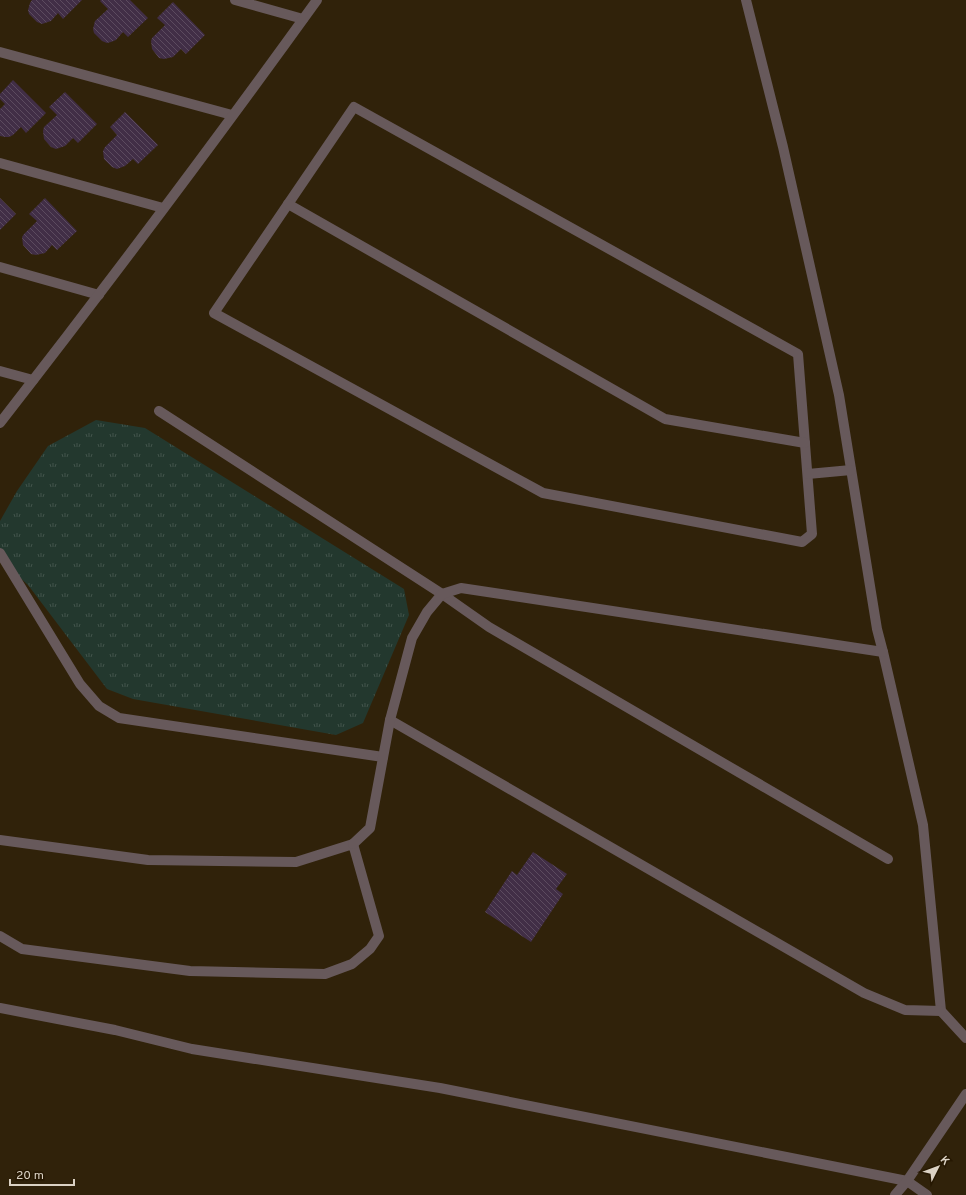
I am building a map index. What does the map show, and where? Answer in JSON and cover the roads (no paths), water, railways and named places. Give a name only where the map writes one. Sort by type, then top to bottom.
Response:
[{"type":"street","points":[[235,0],[303,19]]},
{"type":"street","points":[[0,423],[99,295],[317,0]]},
{"type":"street","points":[[746,0],[783,147],[837,387],[877,629],[923,825],[941,1011],[966,1038]]},
{"type":"street","points":[[0,52],[232,116]]},
{"type":"street","points":[[354,107],[798,354],[812,534],[802,542],[543,493],[214,313],[288,204],[354,107]]},
{"type":"street","points":[[0,163],[164,208]]},
{"type":"street","points":[[288,204],[665,419],[806,443]]},
{"type":"street","points":[[0,267],[99,295]]},
{"type":"street","points":[[0,371],[34,380]]},
{"type":"street","points":[[159,412],[442,594],[489,627],[888,859]]},
{"type":"street","points":[[808,474],[851,470]]},
{"type":"street","points":[[0,553],[80,684],[99,706],[119,718],[383,757]]},
{"type":"street","points":[[0,840],[148,860],[296,862],[353,844],[370,828],[390,720],[412,638],[427,612],[442,594],[461,588],[883,652]]},
{"type":"street","points":[[390,720],[864,993],[905,1010],[941,1011]]},
{"type":"street","points":[[0,936],[22,950],[190,970],[326,974],[352,964],[370,949],[379,936],[353,844]]},
{"type":"street","points":[[0,1008],[115,1030],[192,1049],[440,1088],[907,1181],[927,1195]]},
{"type":"street","points":[[895,1195],[907,1181],[966,1094]]}]
